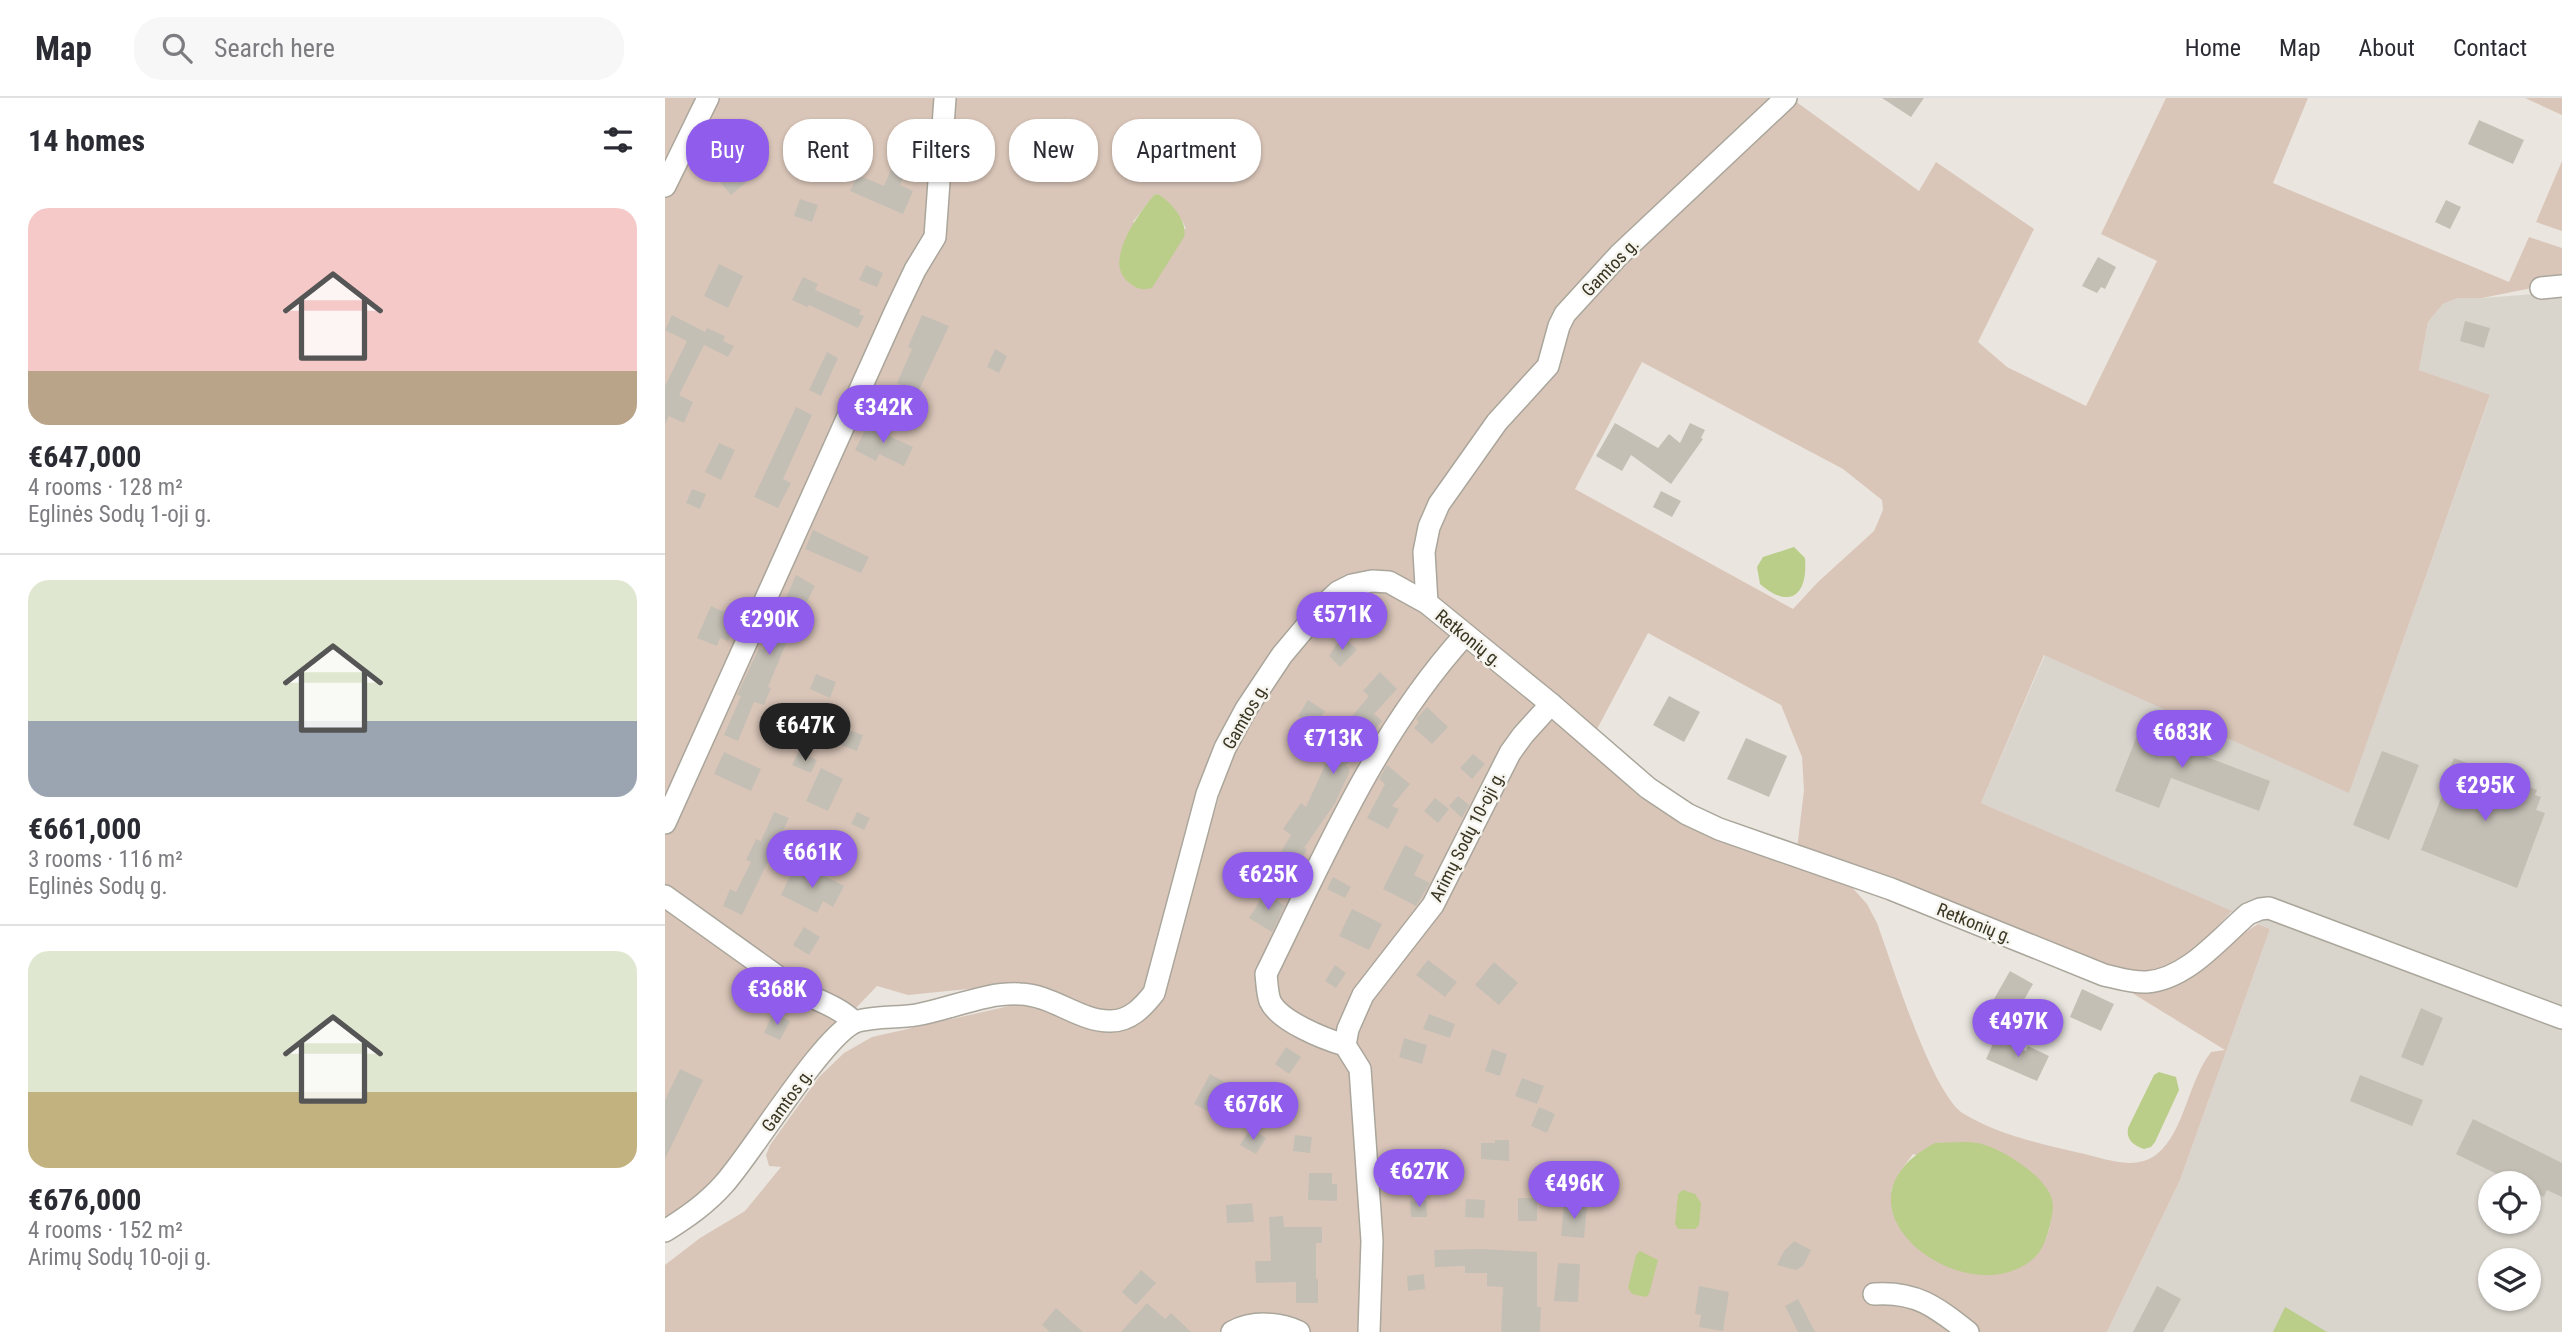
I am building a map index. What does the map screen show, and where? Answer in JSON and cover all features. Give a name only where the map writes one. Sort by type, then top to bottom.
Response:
[{"type":"street","points":[[665,186],[708,98]]},
{"type":"street","points":[[665,823],[895,312],[915,270],[935,237],[945,98]]},
{"type":"street","name":"Gamtos g.","points":[[1427,603],[1424,552],[1429,527],[1439,504],[1497,422],[1548,366],[1565,314],[1619,255],[1786,98]]},
{"type":"street","name":"Gamtos g.","points":[[665,1231],[698,1210],[724,1184],[828,1046],[854,1022],[916,1015],[1019,993],[1046,998],[1088,1017],[1111,1021],[1129,1017],[1136,1012],[1154,993],[1207,794],[1225,748],[1246,709],[1282,654],[1324,605],[1338,592],[1352,585],[1372,581],[1389,582],[1427,603]]},
{"type":"street","name":"Retkonių g.","points":[[1427,603],[1551,704],[1648,788],[1687,814],[1719,829],[1891,889],[2104,975],[2126,981],[2164,979],[2180,972],[2248,914],[2269,908],[2562,1018]]},
{"type":"street","points":[[1369,1332],[1372,1241],[1360,1069],[1345,1045],[1326,1040],[1279,1014],[1269,999],[1266,974],[1364,777],[1435,669],[1465,635]]},
{"type":"street","name":"Arimų Sodų 10-oji g.","points":[[1345,1045],[1348,1029],[1363,995],[1433,905],[1510,753],[1551,704]]},
{"type":"street","points":[[665,896],[795,989],[845,1013],[854,1022]]},
{"type":"street","points":[[1874,1294],[1905,1294],[1947,1315],[1968,1332]]},
{"type":"street","points":[[1232,1332],[1243,1326],[1264,1324],[1287,1326],[1299,1332]]},
{"type":"shaded area","points":[[665,98],[1791,98],[1919,191],[1936,162],[2034,229],[1978,342],[2007,367],[2086,406],[2157,261],[2101,234],[2166,98],[2308,98],[2273,183],[2509,282],[2529,237],[2562,248],[2562,282],[2482,298],[2458,298],[2443,304],[2428,322],[2419,370],[2490,395],[2349,793],[2044,655],[1981,803],[2232,911],[2192,951],[2169,968],[2146,975],[2119,970],[1864,871],[1797,849],[1804,790],[1802,757],[1781,705],[1648,633],[1596,731],[1432,597],[1398,577],[1377,572],[1365,573],[1338,581],[1239,707],[1143,993],[1122,1012],[1089,1011],[1051,990],[1027,983],[908,995],[877,986],[797,1070],[731,1170],[665,1224]],"holes":[[[1158,194],[1186,229],[1133,222],[1154,195]],[[1642,362],[1843,469],[1882,500],[1883,510],[1874,531],[1818,582],[1793,609],[1575,489]]]},
{"type":"shaded area","points":[[2525,98],[2562,98],[2562,115]]},
{"type":"shaded area","points":[[2562,161],[2562,231],[2536,222]]},
{"type":"shaded area","points":[[1158,194],[1181,218],[1184,237],[1152,288],[1141,289],[1127,281],[1121,272],[1121,249],[1140,213],[1154,195]]},
{"type":"shaded area","points":[[2562,292],[2562,1332],[2107,1332],[2180,1180],[2270,929],[1981,803],[2045,655],[2349,792],[2490,396],[2419,370],[2428,322],[2443,304],[2458,298]]},
{"type":"shaded area","points":[[1794,547],[1805,558],[1803,581],[1795,595],[1780,596],[1760,584],[1757,567],[1763,557]]},
{"type":"shaded area","points":[[1368,591],[1388,592],[1414,604],[1641,795],[1850,885],[1867,904],[1877,923],[1914,1026],[1939,1082],[1964,1114],[2006,1133],[2119,1162],[2139,1162],[2157,1154],[2174,1132],[2203,1064],[2211,1052],[2225,1050],[2124,988],[2239,936],[2258,924],[2270,929],[2180,1180],[2107,1332],[665,1332],[665,1265],[700,1238],[745,1211],[781,1167],[769,1166],[766,1155],[770,1145],[819,1077],[844,1053],[872,1037],[1018,1004],[1040,1008],[1099,1032],[1119,1031],[1142,1020],[1156,1008],[1164,991],[1171,957],[1229,763],[1267,690],[1328,611],[1347,597]],"holes":[[[1913,1154],[2051,1196],[2051,1218],[2047,1236],[2037,1253],[2021,1267],[1891,1191],[1899,1173]]]},
{"type":"shaded area","points":[[2159,1072],[2176,1077],[2179,1090],[2155,1142],[2144,1149],[2131,1142],[2128,1128],[2154,1075]]},
{"type":"shaded area","points":[[1967,1142],[1987,1146],[2009,1156],[2041,1181],[2048,1190],[2053,1206],[2049,1230],[2034,1258],[2006,1273],[1974,1274],[1942,1265],[1915,1247],[1897,1223],[1891,1196],[1902,1168],[1935,1143]]},
{"type":"shaded area","points":[[1683,1190],[1695,1194],[1701,1203],[1699,1225],[1695,1229],[1678,1229],[1675,1224],[1678,1194]]},
{"type":"shaded area","points":[[1640,1251],[1658,1260],[1646,1297],[1632,1294],[1628,1288],[1636,1255]]},
{"type":"shaded area","points":[[2285,1307],[2327,1332],[2273,1332]]},
{"type":"building","points":[[1882,98],[1924,98],[1911,117]]},
{"type":"building","points":[[2479,120],[2524,140],[2513,164],[2468,144]]},
{"type":"building","points":[[887,179],[887,182],[901,182],[900,185],[913,191],[903,214],[850,191],[854,182],[873,181],[884,186]]},
{"type":"building","points":[[720,182],[747,182],[731,195]]},
{"type":"building","points":[[800,199],[818,205],[812,222],[794,216]]},
{"type":"building","points":[[2446,200],[2461,207],[2450,229],[2435,222]]},
{"type":"building","points":[[2098,257],[2116,267],[2105,289],[2101,287],[2097,293],[2082,286]]},
{"type":"building","points":[[719,264],[743,276],[728,308],[704,296]]},
{"type":"building","points":[[866,265],[883,273],[877,287],[859,280]]},
{"type":"building","points":[[803,277],[818,284],[815,290],[861,310],[859,314],[864,316],[858,328],[792,300]]},
{"type":"building","points":[[672,315],[705,332],[707,328],[725,336],[723,341],[734,346],[728,357],[704,345],[679,395],[693,402],[684,423],[669,416],[665,424],[665,386],[687,341],[665,330]]},
{"type":"building","points":[[922,315],[949,326],[918,392],[897,383],[912,349],[908,347]]},
{"type":"building","points":[[2465,321],[2490,328],[2484,348],[2460,341]]},
{"type":"building","points":[[995,349],[1007,356],[999,373],[987,367]]},
{"type":"building","points":[[827,352],[838,358],[821,396],[809,390]]},
{"type":"building","points":[[796,407],[812,415],[783,479],[791,483],[778,508],[754,497]]},
{"type":"building","points":[[870,421],[891,432],[889,436],[913,447],[904,466],[879,454],[876,461],[855,450]]},
{"type":"building","points":[[1615,423],[1658,448],[1669,434],[1680,443],[1690,423],[1705,430],[1701,438],[1703,439],[1671,484],[1631,455],[1622,471],[1596,456]]},
{"type":"building","points":[[719,443],[735,450],[721,480],[705,472]]},
{"type":"building","points":[[692,489],[706,494],[700,509],[686,503]]},
{"type":"building","points":[[1661,491],[1681,501],[1672,517],[1653,507]]},
{"type":"building","points":[[813,530],[869,557],[861,573],[805,549]]},
{"type":"building","points":[[796,575],[815,586],[790,634],[768,687],[771,688],[764,705],[754,702],[738,741],[724,735],[741,696],[737,695],[759,648],[763,650]]},
{"type":"building","points":[[711,606],[738,618],[728,641],[720,638],[717,646],[697,638]]},
{"type":"building","points":[[1340,639],[1346,639],[1357,650],[1340,667],[1329,656]]},
{"type":"building","points":[[1380,672],[1397,689],[1374,714],[1382,721],[1345,766],[1349,767],[1349,773],[1335,803],[1304,848],[1307,849],[1291,878],[1272,868],[1291,835],[1283,829],[1301,803],[1306,807],[1336,741],[1333,739],[1369,696],[1363,691]]},
{"type":"building","points":[[816,674],[836,682],[830,698],[810,689]]},
{"type":"building","points":[[1669,696],[1700,712],[1684,742],[1653,725]]},
{"type":"building","points":[[1308,700],[1325,711],[1316,724],[1298,716]]},
{"type":"building","points":[[1427,707],[1448,727],[1432,744],[1414,728],[1419,722],[1416,719]]},
{"type":"building","points":[[2145,716],[2189,733],[2183,748],[2270,781],[2259,811],[2171,778],[2159,808],[2115,791]]},
{"type":"building","points":[[846,729],[863,735],[857,751],[841,745]]},
{"type":"building","points":[[1746,738],[1787,756],[1769,797],[1727,779]]},
{"type":"building","points":[[2382,751],[2419,765],[2389,840],[2353,825]]},
{"type":"building","points":[[724,752],[761,769],[751,791],[714,774]]},
{"type":"building","points":[[799,752],[817,760],[811,773],[792,765]]},
{"type":"building","points":[[1473,754],[1485,764],[1472,779],[1460,768]]},
{"type":"building","points":[[2454,758],[2537,790],[2535,795],[2541,797],[2536,810],[2545,813],[2517,888],[2421,850]]},
{"type":"building","points":[[1387,765],[1410,784],[1392,806],[1399,809],[1388,829],[1367,818],[1385,784],[1379,779]]},
{"type":"building","points":[[821,768],[843,779],[828,811],[806,801]]},
{"type":"building","points":[[1458,796],[1469,805],[1462,818],[1449,806]]},
{"type":"building","points":[[1435,798],[1449,809],[1438,823],[1424,811]]},
{"type":"building","points":[[774,812],[789,818],[742,915],[723,906],[730,889],[736,892],[751,862],[746,860],[756,839],[761,841]]},
{"type":"building","points":[[857,812],[870,818],[864,830],[851,824]]},
{"type":"building","points":[[1405,845],[1424,855],[1414,875],[1430,883],[1416,906],[1383,889]]},
{"type":"building","points":[[811,869],[844,886],[833,907],[823,901],[817,913],[781,895],[793,870],[807,878]]},
{"type":"building","points":[[1333,877],[1351,887],[1345,898],[1327,889]]},
{"type":"building","points":[[1265,893],[1285,906],[1272,932],[1249,918]]},
{"type":"building","points":[[1352,909],[1382,924],[1369,950],[1339,936]]},
{"type":"building","points":[[804,927],[820,937],[809,955],[793,945]]},
{"type":"building","points":[[1428,960],[1457,982],[1445,997],[1416,975]]},
{"type":"building","points":[[1494,962],[1518,983],[1499,1005],[1475,985]]},
{"type":"building","points":[[1335,965],[1346,973],[1336,988],[1325,981]]},
{"type":"building","points":[[2010,971],[2033,984],[2017,1012],[1994,999]]},
{"type":"building","points":[[2082,989],[2114,1004],[2101,1031],[2070,1017]]},
{"type":"building","points":[[2421,1008],[2443,1018],[2423,1066],[2401,1057]]},
{"type":"building","points":[[773,1013],[790,1021],[780,1040],[764,1033]]},
{"type":"building","points":[[1429,1014],[1455,1024],[1450,1038],[1423,1029]]},
{"type":"building","points":[[1996,1037],[2026,1051],[2028,1046],[2049,1056],[2037,1081],[1986,1059]]},
{"type":"building","points":[[1404,1038],[1427,1045],[1422,1064],[1399,1057]]},
{"type":"building","points":[[1286,1047],[1301,1057],[1289,1074],[1275,1064]]},
{"type":"building","points":[[1492,1049],[1507,1054],[1500,1076],[1485,1071]]},
{"type":"building","points":[[680,1069],[703,1080],[665,1159],[665,1100]]},
{"type":"building","points":[[1210,1074],[1232,1086],[1217,1116],[1194,1104]]},
{"type":"building","points":[[2360,1075],[2423,1100],[2412,1126],[2350,1101]]},
{"type":"building","points":[[1522,1078],[1544,1086],[1537,1104],[1515,1096]]},
{"type":"building","points":[[1539,1107],[1555,1114],[1547,1133],[1531,1126]]},
{"type":"building","points":[[2473,1119],[2562,1163],[2562,1197],[2547,1190],[2544,1197],[2541,1195],[2541,1171],[2491,1171],[2456,1154]]},
{"type":"building","points":[[1250,1129],[1266,1138],[1256,1154],[1240,1145]]},
{"type":"building","points":[[1295,1135],[1312,1137],[1310,1153],[1293,1151]]},
{"type":"building","points":[[1495,1140],[1509,1140],[1509,1161],[1481,1159],[1481,1143],[1495,1143]]},
{"type":"building","points":[[1432,1149],[1433,1167],[1409,1169],[1407,1151]]},
{"type":"building","points":[[1309,1173],[1332,1173],[1332,1184],[1337,1184],[1337,1201],[1308,1200]]},
{"type":"building","points":[[1518,1198],[1537,1198],[1537,1221],[1518,1221]]},
{"type":"building","points":[[1466,1199],[1485,1200],[1484,1218],[1465,1217]]},
{"type":"building","points":[[1426,1200],[1427,1217],[1411,1217],[1410,1201]]},
{"type":"building","points":[[1252,1203],[1254,1222],[1227,1223],[1226,1205]]},
{"type":"building","points":[[1564,1204],[1587,1206],[1584,1238],[1561,1236]]},
{"type":"building","points":[[1283,1216],[1284,1227],[1322,1227],[1322,1243],[1316,1243],[1318,1303],[1296,1303],[1296,1282],[1256,1283],[1255,1261],[1271,1261],[1269,1217]]},
{"type":"building","points":[[1794,1241],[1811,1250],[1803,1266],[1796,1270],[1777,1265],[1784,1251]]},
{"type":"building","points":[[1434,1250],[1537,1252],[1540,1332],[1501,1332],[1503,1287],[1487,1286],[1487,1273],[1465,1273],[1465,1266],[1435,1267]]},
{"type":"building","points":[[1558,1263],[1580,1264],[1578,1302],[1554,1301]]},
{"type":"building","points":[[1141,1270],[1156,1283],[1136,1305],[1122,1292]]},
{"type":"building","points":[[1424,1274],[1425,1289],[1408,1291],[1407,1276]]},
{"type":"building","points":[[1699,1286],[1729,1292],[1723,1331],[1699,1327],[1701,1315],[1695,1314]]},
{"type":"building","points":[[2157,1286],[2181,1299],[2163,1332],[2133,1332]]},
{"type":"building","points":[[1798,1299],[1815,1332],[1798,1332],[1785,1306]]},
{"type":"building","points":[[1147,1303],[1165,1319],[1171,1313],[1191,1332],[1121,1332]]},
{"type":"building","points":[[1056,1308],[1083,1332],[1050,1332],[1042,1325]]}]
